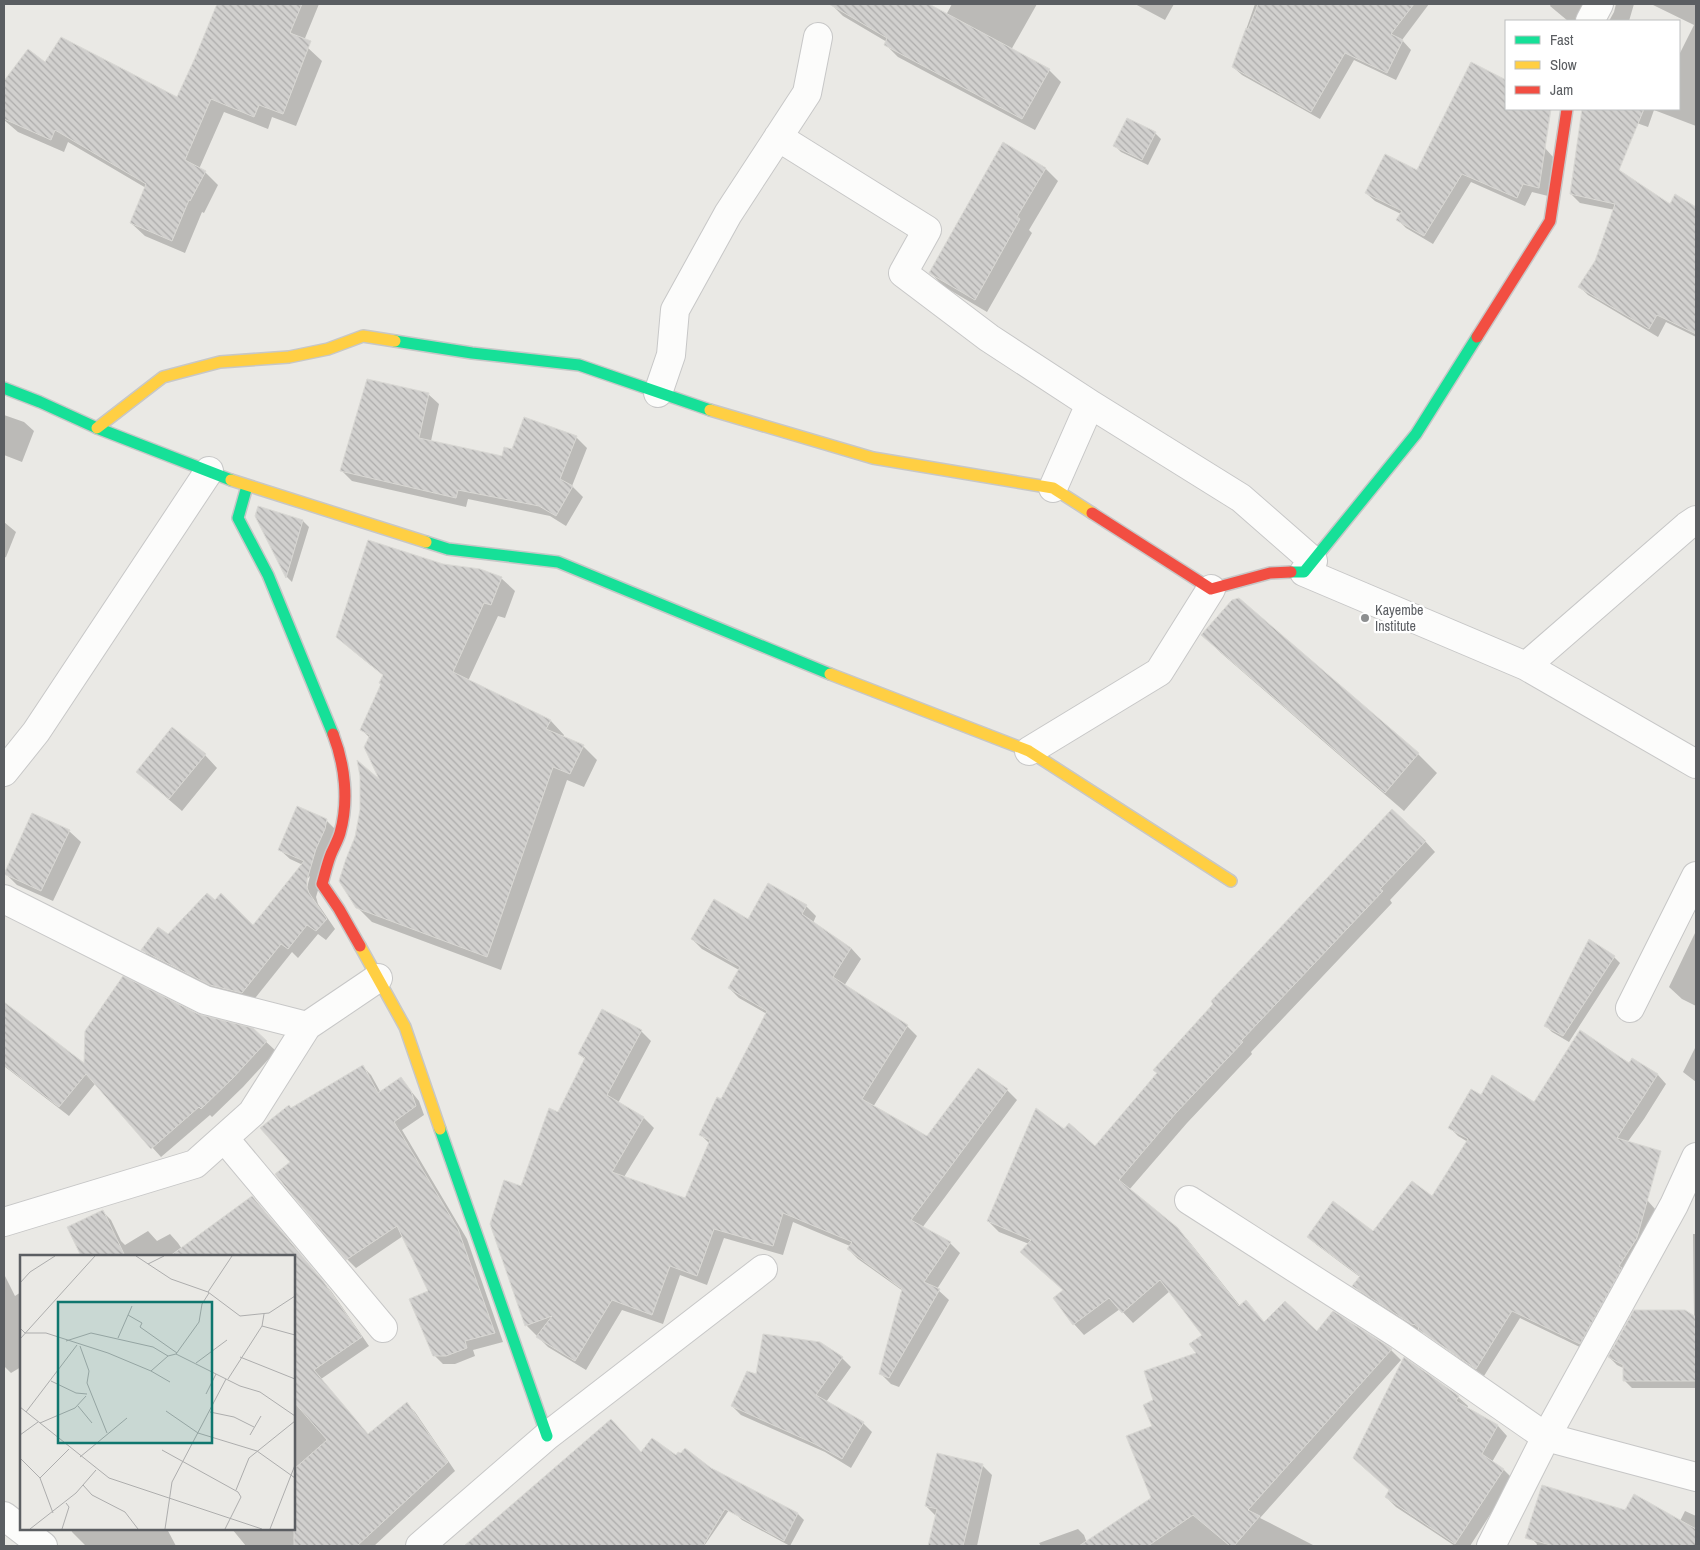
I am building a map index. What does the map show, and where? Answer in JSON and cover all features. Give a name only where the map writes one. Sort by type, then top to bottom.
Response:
[{"type":"street","points":[[1591,20],[1599,4]]},
{"type":"street","points":[[658,393],[671,355],[675,310],[728,214],[807,93],[818,37]]},
{"type":"street","points":[[1029,751],[1160,672],[1211,589],[1270,573],[1309,566],[1416,434],[1550,221],[1567,110]]},
{"type":"street","points":[[778,137],[927,230],[903,273],[989,338],[1090,404],[1242,498],[1309,566],[1526,666],[1696,764]]},
{"type":"street","points":[[97,428],[163,378],[220,362],[289,357],[328,349],[362,336],[472,353],[579,366],[734,418],[873,458],[1053,488],[1211,589]]},
{"type":"street","points":[[4,388],[97,428],[247,486],[448,548],[558,562],[843,679],[1029,751],[1231,881]]},
{"type":"street","points":[[1053,488],[1090,404]]},
{"type":"street","points":[[4,772],[36,732],[208,471]]},
{"type":"street","points":[[247,486],[238,518],[268,575],[340,751],[344,777],[345,806],[340,834],[331,854],[322,884],[339,909],[405,1027],[547,1436]]},
{"type":"street","points":[[1526,666],[1696,520]]},
{"type":"street","points":[[1630,1008],[1696,876]]},
{"type":"street","points":[[4,899],[205,1000],[307,1026]]},
{"type":"street","points":[[4,1222],[195,1164],[252,1112],[307,1026],[378,978]]},
{"type":"street","points":[[224,1138],[383,1328]]},
{"type":"street","points":[[1491,1546],[1546,1437],[1685,1206],[1696,1157]]},
{"type":"street","points":[[1189,1200],[1398,1334],[1546,1437],[1696,1477]]},
{"type":"street","points":[[420,1546],[547,1436],[763,1269]]},
{"type":"street","points":[[4,1516],[20,1528]]},
{"type":"street","points":[[22,1530],[43,1546]]},
{"type":"building","points":[[217,4],[302,4],[290,33],[311,41],[283,114],[259,105],[254,117],[211,99],[185,160],[206,171],[189,200],[172,241],[130,223],[146,184],[55,130],[51,140],[4,119],[4,81],[28,49],[45,62],[61,37],[177,97]]},
{"type":"building","points":[[829,4],[929,4],[1050,69],[1022,119],[884,45],[887,38]]},
{"type":"building","points":[[1258,4],[1414,4],[1391,34],[1403,40],[1387,73],[1345,53],[1311,112],[1232,67],[1246,28],[1248,29]]},
{"type":"building","points":[[1471,62],[1505,79],[1505,110],[1551,110],[1539,188],[1523,184],[1517,198],[1462,174],[1424,236],[1396,220],[1402,211],[1365,193],[1385,154],[1417,170]]},
{"type":"building","points":[[1582,110],[1644,110],[1619,170],[1670,204],[1675,194],[1696,207],[1696,334],[1657,315],[1649,329],[1578,287],[1595,261],[1615,204],[1570,194]]},
{"type":"building","points":[[1127,118],[1156,132],[1142,160],[1113,146]]},
{"type":"building","points":[[1003,142],[1046,168],[1017,217],[1020,219],[975,300],[929,273]]},
{"type":"building","points":[[367,379],[429,393],[419,438],[502,456],[504,447],[512,449],[524,417],[577,436],[560,479],[573,486],[556,516],[539,506],[458,490],[456,498],[340,471]]},
{"type":"building","points":[[258,506],[303,520],[286,578],[255,516]]},
{"type":"building","points":[[368,540],[443,564],[480,569],[502,577],[491,605],[484,603],[453,672],[551,720],[546,729],[584,745],[570,774],[553,767],[487,957],[356,908],[339,881],[355,837],[360,810],[360,776],[357,760],[379,779],[364,747],[370,735],[360,730],[381,684],[379,683],[383,675],[336,637]]},
{"type":"building","points":[[1239,598],[1419,753],[1385,793],[1201,635],[1232,600]]},
{"type":"building","points":[[172,727],[206,754],[169,799],[136,772]]},
{"type":"building","points":[[297,806],[327,819],[307,880],[309,893],[327,919],[316,931],[307,925],[288,949],[281,944],[242,993],[210,985],[141,950],[158,927],[168,934],[207,893],[215,900],[221,893],[253,925],[304,861],[278,850]]},
{"type":"building","points":[[1392,809],[1426,841],[1380,889],[1383,891],[1241,1041],[1243,1042],[1176,1113],[1119,1180],[1178,1228],[1239,1306],[1246,1300],[1264,1322],[1285,1301],[1317,1331],[1333,1311],[1392,1349],[1248,1510],[1260,1516],[1234,1546],[1230,1546],[1193,1515],[1148,1546],[1079,1546],[1151,1498],[1126,1436],[1152,1426],[1143,1405],[1153,1400],[1144,1371],[1196,1353],[1189,1344],[1202,1335],[1160,1280],[1122,1313],[1109,1298],[1073,1325],[1053,1298],[1063,1290],[1020,1252],[1031,1240],[987,1221],[1036,1108],[1064,1129],[1069,1123],[1095,1146],[1157,1073],[1153,1070],[1213,1004],[1211,1001]]},
{"type":"building","points":[[32,813],[70,830],[41,891],[4,874]]},
{"type":"building","points":[[768,883],[807,905],[802,914],[851,948],[833,977],[908,1025],[862,1099],[927,1136],[978,1068],[1008,1089],[911,1220],[951,1242],[924,1282],[940,1289],[889,1378],[879,1374],[902,1289],[847,1249],[852,1242],[783,1213],[773,1246],[714,1229],[697,1276],[670,1266],[652,1315],[612,1300],[575,1361],[536,1337],[552,1316],[525,1326],[490,1224],[504,1180],[521,1186],[549,1108],[558,1112],[585,1058],[578,1054],[602,1009],[642,1030],[607,1095],[644,1117],[612,1172],[685,1198],[710,1140],[699,1135],[717,1097],[721,1099],[767,1011],[728,988],[740,967],[691,939],[714,899],[748,919]]},
{"type":"building","points":[[1589,939],[1615,956],[1563,1036],[1544,1026]]},
{"type":"building","points":[[123,976],[198,1014],[253,1028],[267,1041],[201,1109],[199,1107],[151,1149],[86,1074],[59,1107],[4,1065],[4,1002],[84,1063],[85,1031]]},
{"type":"building","points":[[1580,1030],[1629,1063],[1632,1058],[1658,1074],[1617,1138],[1661,1151],[1637,1238],[1619,1266],[1622,1268],[1580,1344],[1512,1311],[1476,1369],[1418,1329],[1414,1324],[1352,1286],[1360,1276],[1307,1237],[1333,1201],[1373,1231],[1412,1181],[1432,1196],[1468,1139],[1448,1128],[1471,1089],[1481,1095],[1492,1075],[1534,1102]]},
{"type":"building","points":[[363,1065],[378,1093],[401,1077],[411,1091],[416,1106],[394,1122],[458,1229],[495,1333],[465,1341],[467,1348],[446,1356],[433,1356],[409,1299],[428,1291],[397,1226],[346,1260],[275,1174],[290,1162],[260,1128],[289,1105],[291,1108]]},
{"type":"building","points":[[252,1196],[323,1281],[362,1337],[314,1370],[368,1434],[407,1402],[448,1462],[357,1546],[294,1546],[295,1468],[327,1440],[295,1403],[295,1255],[171,1255]]},
{"type":"building","points":[[103,1210],[125,1255],[81,1255],[67,1227]]},
{"type":"building","points":[[1634,1310],[1685,1310],[1696,1317],[1696,1381],[1623,1381],[1623,1365],[1608,1357]]},
{"type":"building","points":[[763,1334],[820,1342],[843,1357],[816,1395],[864,1422],[842,1459],[815,1444],[731,1406],[747,1371],[756,1374]]},
{"type":"building","points":[[1404,1357],[1459,1396],[1456,1401],[1498,1425],[1482,1454],[1504,1469],[1455,1544],[1385,1497],[1389,1490],[1353,1458]]},
{"type":"building","points":[[611,1419],[641,1452],[652,1438],[676,1455],[685,1448],[711,1468],[798,1513],[784,1541],[725,1509],[703,1546],[464,1546]]},
{"type":"building","points":[[937,1453],[983,1464],[963,1546],[928,1546],[937,1509],[925,1506]]},
{"type":"building","points":[[1542,1485],[1625,1510],[1634,1494],[1696,1529],[1696,1546],[1554,1546],[1525,1538]]},
{"type":"traffic: fast","points":[[1291,572],[1304,572],[1416,434],[1477,337]]},
{"type":"traffic: fast","points":[[395,341],[472,353],[579,365],[710,410]]},
{"type":"traffic: fast","points":[[4,388],[97,428],[231,480]]},
{"type":"traffic: fast","points":[[247,486],[238,518],[268,575],[333,734]]},
{"type":"traffic: fast","points":[[426,542],[448,549],[558,562],[830,674]]},
{"type":"traffic: fast","points":[[440,1129],[547,1436]]},
{"type":"traffic: slow","points":[[97,428],[163,377],[220,362],[289,357],[328,349],[363,336],[395,341]]},
{"type":"traffic: slow","points":[[710,410],[873,458],[1053,488],[1092,513]]},
{"type":"traffic: slow","points":[[231,480],[426,542]]},
{"type":"traffic: slow","points":[[830,674],[1029,751],[1231,881]]},
{"type":"traffic: slow","points":[[360,946],[405,1027],[440,1129]]},
{"type":"traffic: jam","points":[[1477,337],[1550,221],[1567,110]]},
{"type":"traffic: jam","points":[[1092,513],[1211,589],[1270,573],[1291,572]]},
{"type":"traffic: jam","points":[[333,734],[343,771],[345,796],[340,833],[322,884],[360,946]]},
{"type":"place","name":"Kayembe Institute","points":[[1365,618]]}]
